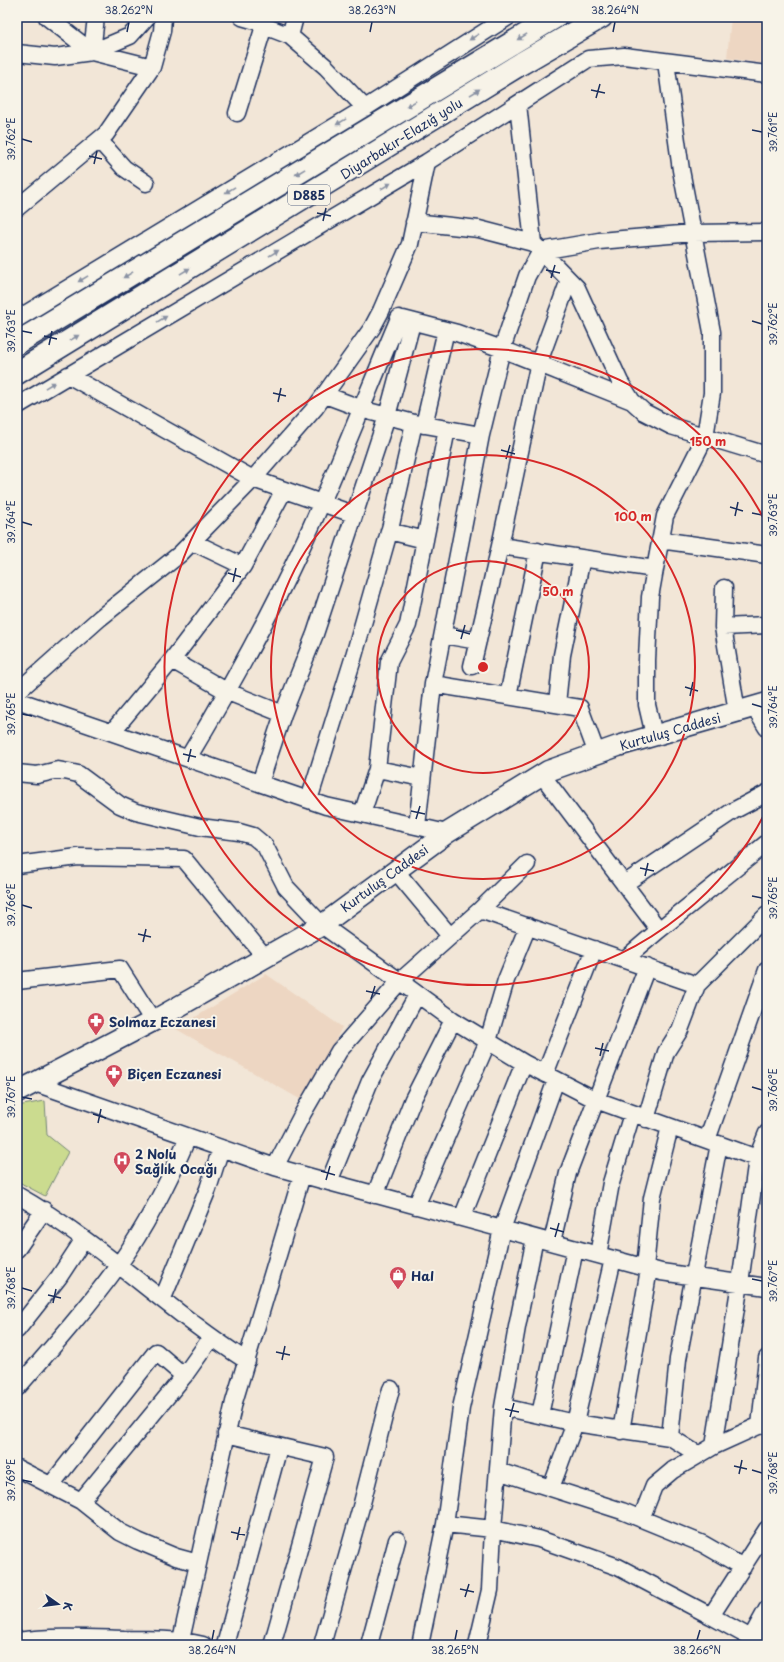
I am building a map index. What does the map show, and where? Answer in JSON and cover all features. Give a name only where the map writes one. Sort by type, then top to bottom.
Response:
[{"type":"highway","name":"Diyarbakır-Elazığ yolu","points":[[17,342],[555,17]]},
{"type":"highway","name":"Diyarbakır-Elazığ yolu","points":[[17,373],[522,63],[601,17]]},
{"type":"main road","name":"Kurtuluş Caddesi","points":[[17,1092],[153,1020],[322,925],[447,832],[542,775],[597,754],[654,735],[753,707]]},
{"type":"street","points":[[47,17],[92,52],[152,67]]},
{"type":"street","points":[[92,52],[96,17]]},
{"type":"street","points":[[17,53],[55,56],[92,52],[130,36],[147,17]]},
{"type":"street","points":[[17,208],[106,134],[152,67],[162,31],[163,17]]},
{"type":"street","points":[[242,17],[256,21],[264,26],[290,36],[326,67],[365,108]]},
{"type":"street","points":[[290,36],[295,17]]},
{"type":"street","points":[[17,319],[365,108],[508,17]]},
{"type":"street","points":[[237,113],[264,26]]},
{"type":"street","points":[[17,406],[427,162],[588,59],[624,56],[767,74]]},
{"type":"street","points":[[654,735],[647,705],[647,660],[650,597],[665,516],[705,437],[712,393],[712,332],[681,170],[666,62]]},
{"type":"street","points":[[417,826],[434,684],[481,435],[502,349],[537,247],[518,104]]},
{"type":"street","points":[[99,140],[124,168],[146,183]]},
{"type":"street","points":[[17,692],[100,618],[193,542],[253,479],[325,395],[372,328],[381,311],[410,244],[427,162]]},
{"type":"street","points":[[414,222],[479,229],[537,247],[693,233],[767,232]]},
{"type":"street","points":[[537,247],[577,288],[620,382],[632,401],[644,412],[664,422],[705,437],[767,455]]},
{"type":"street","points":[[472,666],[500,546],[538,362],[569,280]]},
{"type":"street","points":[[381,311],[405,320],[446,330],[502,349],[538,362],[632,401]]},
{"type":"street","points":[[188,758],[228,692],[280,592],[361,409],[405,320]]},
{"type":"street","points":[[260,783],[283,714],[315,634],[386,416],[405,320]]},
{"type":"street","points":[[309,800],[353,659],[446,330]]},
{"type":"street","points":[[68,375],[253,479],[353,514]]},
{"type":"street","points":[[325,395],[361,409],[386,416],[419,424],[481,435]]},
{"type":"street","points":[[362,814],[377,769],[389,662],[408,625],[447,429]]},
{"type":"street","points":[[112,732],[172,660],[243,566],[284,490]]},
{"type":"street","points":[[389,531],[425,540]]},
{"type":"street","points":[[660,540],[767,555]]},
{"type":"street","points":[[193,542],[243,566]]},
{"type":"street","points":[[500,546],[655,569]]},
{"type":"street","points":[[508,696],[538,551]]},
{"type":"street","points":[[557,704],[562,655],[582,558]]},
{"type":"street","points":[[724,588],[723,627],[753,707],[767,728]]},
{"type":"street","points":[[723,627],[767,625]]},
{"type":"street","points":[[443,635],[478,641]]},
{"type":"street","points":[[172,660],[228,692],[283,714]]},
{"type":"street","points":[[434,684],[580,708],[597,754]]},
{"type":"street","points":[[17,700],[309,800],[362,814],[447,832]]},
{"type":"street","points":[[377,769],[422,778]]},
{"type":"street","points":[[17,773],[37,775],[58,770],[78,774],[120,805],[136,812],[200,827],[239,832],[253,836],[265,846],[286,887],[322,925],[453,1020],[524,1063],[596,1100],[762,1159]]},
{"type":"street","points":[[542,775],[659,930]]},
{"type":"street","points":[[624,884],[733,811],[767,792]]},
{"type":"street","points":[[625,959],[767,844]]},
{"type":"street","points":[[17,865],[78,856],[184,859],[265,957]]},
{"type":"street","points":[[275,1167],[303,1113],[339,1051],[399,982],[480,910],[527,864]]},
{"type":"street","points":[[395,870],[450,936]]},
{"type":"street","points":[[480,910],[697,985]]},
{"type":"street","points":[[551,1488],[575,1423],[606,1257],[611,1183],[666,1052],[680,1030],[697,985],[767,915]]},
{"type":"street","points":[[416,1206],[488,1041],[506,980],[528,926]]},
{"type":"street","points":[[420,1645],[445,1524],[461,1408],[502,1229],[594,949]]},
{"type":"street","points":[[552,1242],[568,1173],[614,1049],[647,967]]},
{"type":"street","points":[[17,981],[120,969],[153,1020]]},
{"type":"street","points":[[670,1437],[678,1359],[693,1276],[713,1142],[767,970]]},
{"type":"street","points":[[329,1182],[370,1081],[417,995]]},
{"type":"street","points":[[375,1195],[413,1099],[453,1020]]},
{"type":"street","points":[[462,1218],[524,1063]]},
{"type":"street","points":[[34,1083],[302,1175],[647,1268],[767,1287]]},
{"type":"street","points":[[621,1431],[647,1268],[652,1198],[670,1127]]},
{"type":"street","points":[[714,1446],[740,1283],[767,1133]]},
{"type":"street","points":[[17,1388],[65,1333],[119,1264],[152,1211],[188,1137]]},
{"type":"street","points":[[162,1298],[208,1189],[221,1148]]},
{"type":"street","points":[[181,1640],[226,1434],[302,1175]]},
{"type":"street","points":[[17,1195],[44,1210],[119,1264],[211,1338],[247,1360]]},
{"type":"street","points":[[17,1249],[44,1210]]},
{"type":"street","points":[[477,1645],[490,1590],[493,1529],[503,1407],[516,1327],[535,1238]]},
{"type":"street","points":[[17,1330],[60,1277],[84,1239]]},
{"type":"street","points":[[540,1415],[575,1249]]},
{"type":"street","points":[[81,1501],[184,1376],[211,1338]]},
{"type":"street","points":[[51,1485],[156,1352],[184,1376]]},
{"type":"street","points":[[640,1519],[654,1486],[673,1470],[714,1446],[763,1424],[767,1358]]},
{"type":"street","points":[[322,1645],[361,1507],[391,1388]]},
{"type":"street","points":[[503,1407],[575,1423],[621,1431],[670,1437],[699,1455]]},
{"type":"street","points":[[226,1434],[325,1457],[272,1645]]},
{"type":"street","points":[[225,1645],[279,1447]]},
{"type":"street","points":[[17,1468],[81,1501],[120,1532],[155,1549],[198,1563]]},
{"type":"street","points":[[498,1471],[640,1519],[703,1544],[743,1567]]},
{"type":"street","points":[[445,1524],[493,1529],[540,1539],[618,1567],[758,1642],[767,1609]]},
{"type":"street","points":[[711,1616],[767,1529]]},
{"type":"street","points":[[369,1645],[397,1540]]},
{"type":"street","points":[[20,1642],[161,1642],[181,1640],[203,1645]]},
{"type":"shaded area","points":[[731,17],[767,17],[767,64],[727,58]]},
{"type":"shaded area","points":[[266,974],[342,1027],[305,1102],[176,1029]]},
{"type":"green space","points":[[45,1101],[47,1135],[68,1152],[45,1196],[17,1181],[17,1106]]},
{"type":"place","name":"Solmaz Eczanesi","points":[[96,1036]]},
{"type":"place","name":"Biçen Eczanesi","points":[[114,1088]]},
{"type":"place","name":"2 Nolu Sağlık Ocağı","points":[[122,1175]]},
{"type":"place","name":"Hal","points":[[398,1290]]}]
